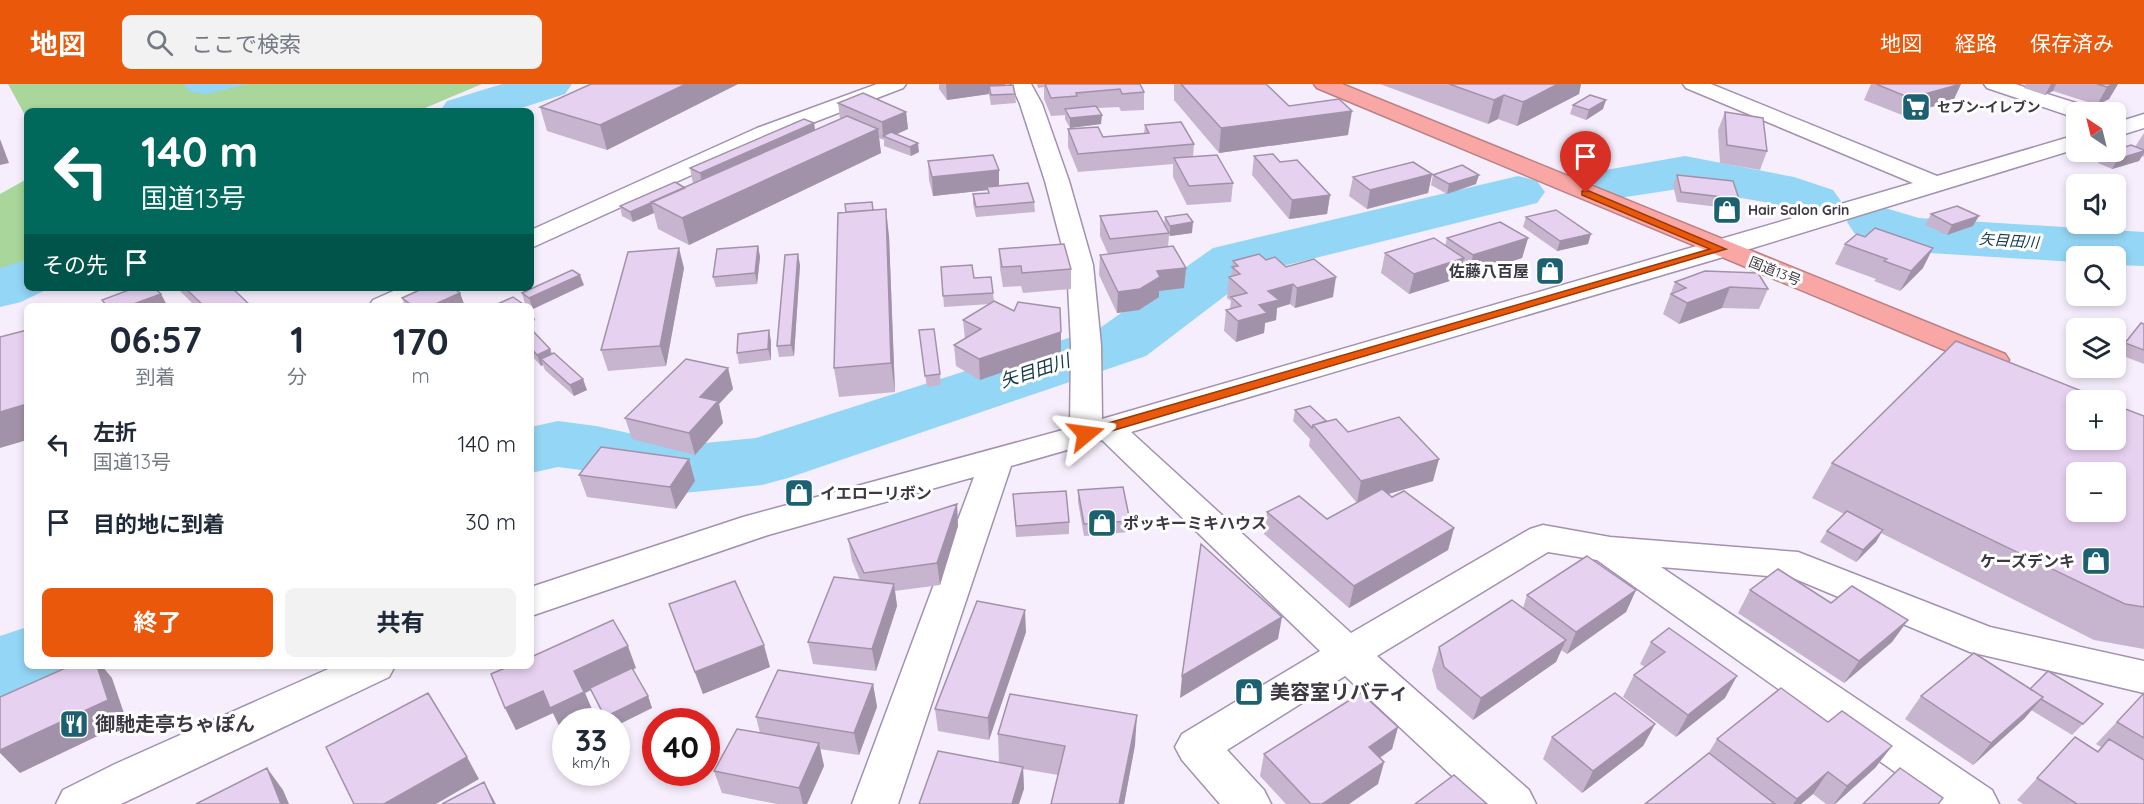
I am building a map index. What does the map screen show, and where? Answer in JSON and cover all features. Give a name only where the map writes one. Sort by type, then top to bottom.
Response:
[{"type":"highway","name":"国道13号","points":[[1324,84],[2016,369]]},
{"type":"street","points":[[534,239],[765,133],[896,84]]},
{"type":"street","points":[[1021,84],[1031,104],[1057,181],[1080,265],[1086,358],[1097,431],[1513,804]]},
{"type":"street","points":[[1693,84],[1935,184]]},
{"type":"street","points":[[1994,84],[2066,107]]},
{"type":"street","points":[[534,601],[756,526],[1097,431],[1721,249],[2066,145]]},
{"type":"street","points":[[390,303],[416,291]]},
{"type":"street","points":[[875,804],[997,459]]},
{"type":"street","points":[[1248,804],[1197,747],[1543,538],[1607,549],[1798,565],[1984,641],[2144,677]]},
{"type":"street","points":[[1607,549],[1976,804]]},
{"type":"street","points":[[79,804],[131,777],[368,669]]},
{"type":"green space","points":[[8,84],[482,84],[425,108],[24,108],[24,113]]},
{"type":"green space","points":[[24,181],[24,266],[0,275],[0,194]]},
{"type":"water","points":[[184,84],[249,84],[207,94],[190,92]]},
{"type":"building","points":[[591,84],[686,84],[600,125],[540,107]]},
{"type":"building","points":[[1045,84],[1140,84],[1144,92],[1122,94],[1120,89],[1051,98]]},
{"type":"building","points":[[1181,84],[1266,84],[1289,106],[1339,99],[1352,111],[1221,128]]},
{"type":"building","points":[[1449,84],[1558,84],[1523,102],[1504,95],[1494,100]]},
{"type":"building","points":[[1876,84],[1961,84],[1910,98]]},
{"type":"building","points":[[2097,84],[2114,84],[2107,87]]},
{"type":"building","points":[[1013,85],[1015,94],[991,95],[989,86]]},
{"type":"building","points":[[863,93],[906,112],[882,122],[838,103]]},
{"type":"building","points":[[1590,95],[1606,100],[1589,110],[1573,105]]},
{"type":"building","points":[[1096,106],[1102,115],[1070,118],[1065,109]]},
{"type":"building","points":[[1725,112],[1763,118],[1767,151],[1727,145]]},
{"type":"building","points":[[847,116],[878,129],[682,218],[651,202]]},
{"type":"building","points":[[804,119],[814,123],[700,173],[690,168]]},
{"type":"building","points":[[1181,122],[1194,144],[1078,154],[1068,129],[1098,127],[1103,137],[1149,133],[1145,125]]},
{"type":"building","points":[[891,132],[918,143],[910,147],[883,136]]},
{"type":"building","points":[[2131,145],[2144,151],[2126,157],[2126,147]]},
{"type":"building","points":[[1273,154],[1280,162],[1297,160],[1330,195],[1292,200],[1254,156]]},
{"type":"building","points":[[993,155],[999,170],[932,177],[928,161]]},
{"type":"building","points":[[1217,155],[1233,183],[1189,186],[1174,158]]},
{"type":"building","points":[[1413,162],[1432,174],[1370,190],[1353,177]]},
{"type":"building","points":[[1462,165],[1479,175],[1449,184],[1433,175]]},
{"type":"building","points":[[1677,175],[1733,181],[1739,199],[1681,192]]},
{"type":"building","points":[[675,182],[685,188],[630,212],[620,206]]},
{"type":"building","points":[[1028,183],[1034,202],[976,207],[973,194],[989,193],[987,187]]},
{"type":"building","points":[[872,202],[873,210],[846,212],[845,204]]},
{"type":"building","points":[[1957,206],[1979,216],[1952,225],[1931,214]]},
{"type":"building","points":[[886,209],[891,363],[834,368],[838,213]]},
{"type":"building","points":[[1556,210],[1591,234],[1560,241],[1526,217]]},
{"type":"building","points":[[1157,211],[1169,233],[1110,239],[1100,216]]},
{"type":"building","points":[[1187,214],[1193,222],[1170,226],[1165,217]]},
{"type":"building","points":[[1500,222],[1528,238],[1473,255],[1447,238]]},
{"type":"building","points":[[1875,228],[1933,248],[1911,271],[1884,261],[1887,259],[1845,244],[1857,234],[1865,237]]},
{"type":"building","points":[[1434,238],[1464,258],[1414,274],[1385,253]]},
{"type":"building","points":[[1064,244],[1071,269],[1022,273],[1021,266],[1002,267],[999,249]]},
{"type":"building","points":[[758,246],[755,273],[713,277],[717,249]]},
{"type":"building","points":[[1173,246],[1186,268],[1157,271],[1160,277],[1140,289],[1118,292],[1100,255]]},
{"type":"building","points":[[679,248],[660,346],[601,350],[628,252]]},
{"type":"building","points":[[798,254],[791,345],[777,346],[785,255]]},
{"type":"building","points":[[1259,254],[1266,260],[1275,257],[1286,267],[1314,259],[1336,277],[1297,288],[1293,284],[1268,291],[1279,300],[1259,305],[1267,313],[1238,321],[1226,310],[1241,306],[1231,297],[1247,293],[1229,277],[1240,274],[1232,267],[1238,266],[1233,261]]},
{"type":"building","points":[[972,265],[974,278],[991,277],[993,293],[943,296],[941,267]]},
{"type":"building","points":[[572,270],[580,275],[529,298],[522,293],[534,291],[534,287]]},
{"type":"building","points":[[1705,271],[1758,273],[1768,289],[1730,287],[1687,303],[1671,294],[1686,288],[1675,282]]},
{"type":"building","points":[[126,291],[158,291],[161,294],[136,303],[104,303],[102,300]]},
{"type":"building","points":[[188,291],[235,291],[248,303],[201,303]]},
{"type":"building","points":[[417,291],[457,291],[460,293],[438,303],[409,303],[402,298]]},
{"type":"building","points":[[513,297],[522,303],[500,303]]},
{"type":"building","points":[[994,301],[1014,311],[1018,302],[1060,308],[1061,332],[979,359],[954,345],[981,329],[963,320]]},
{"type":"building","points":[[2141,323],[2144,324],[2144,350],[2126,342]]},
{"type":"building","points":[[934,329],[940,374],[925,376],[919,330]]},
{"type":"building","points":[[769,330],[768,349],[737,353],[738,334]]},
{"type":"building","points":[[24,331],[24,405],[0,412],[0,337]]},
{"type":"building","points":[[534,332],[550,349],[537,355],[534,352]]},
{"type":"building","points":[[1956,341],[2079,390],[2066,390],[2066,450],[2126,450],[2126,409],[2144,416],[2144,607],[2125,604],[1832,463]]},
{"type":"building","points":[[554,353],[583,379],[570,385],[541,359]]},
{"type":"building","points":[[686,359],[728,368],[700,397],[718,401],[689,433],[625,418]]},
{"type":"building","points":[[1310,406],[1326,421],[1313,425],[1312,428],[1295,410]]},
{"type":"building","points":[[1399,417],[1439,459],[1361,481],[1313,425],[1336,419],[1348,432]]},
{"type":"building","points":[[601,447],[689,459],[670,487],[579,475]]},
{"type":"building","points":[[1123,487],[1130,521],[1084,524],[1078,490]]},
{"type":"building","points":[[1382,489],[1392,497],[1404,491],[1454,528],[1354,586],[1267,512],[1299,496],[1327,519]]},
{"type":"building","points":[[1066,491],[1069,522],[1016,526],[1013,494]]},
{"type":"building","points":[[957,504],[937,563],[864,573],[848,539]]},
{"type":"building","points":[[1847,511],[1883,530],[1863,550],[1827,531]]},
{"type":"building","points":[[1201,544],[1282,617],[1182,676]]},
{"type":"building","points":[[1587,556],[1636,590],[1576,632],[1527,595]]},
{"type":"building","points":[[1778,569],[1831,603],[1852,586],[1908,620],[1859,661],[1750,590]]},
{"type":"building","points":[[834,577],[894,584],[872,649],[808,642]]},
{"type":"building","points":[[735,581],[764,645],[695,672],[669,604]]},
{"type":"building","points":[[1512,600],[1566,640],[1481,698],[1444,667],[1439,647]]},
{"type":"building","points":[[977,601],[1025,610],[988,718],[935,709]]},
{"type":"building","points":[[613,620],[628,646],[574,671],[584,692],[550,708],[543,691],[505,708],[491,674],[503,669],[534,669],[534,656]]},
{"type":"building","points":[[1669,628],[1737,676],[1688,715],[1634,675],[1665,652],[1651,642]]},
{"type":"building","points":[[1974,653],[2043,697],[1991,743],[1921,696]]},
{"type":"building","points":[[632,668],[648,696],[623,708],[600,708],[590,688]]},
{"type":"building","points":[[63,669],[98,669],[108,700],[0,750],[0,697]]},
{"type":"building","points":[[778,670],[873,684],[854,733],[756,717]]},
{"type":"building","points":[[2048,671],[2103,704],[2083,724],[2041,699],[2043,697],[2030,689]]},
{"type":"building","points":[[1781,688],[1828,722],[1842,711],[1892,746],[1847,786],[1828,772],[1797,799],[1717,739]]},
{"type":"building","points":[[428,693],[467,757],[384,804],[354,804],[326,747]]},
{"type":"building","points":[[1361,693],[1398,727],[1369,747],[1384,762],[1322,804],[1311,804],[1264,754]]},
{"type":"building","points":[[1615,693],[1655,724],[1593,771],[1552,737]]},
{"type":"building","points":[[2144,693],[2144,738],[2117,722]]},
{"type":"building","points":[[1010,694],[1137,715],[1119,804],[1051,804],[1065,746],[998,734]]},
{"type":"building","points":[[737,729],[819,743],[799,788],[720,772],[720,760]]},
{"type":"building","points":[[2075,737],[2098,752],[2109,739],[2144,760],[2144,804],[2077,804],[2037,778]]},
{"type":"building","points":[[938,751],[1023,767],[1012,804],[919,804]]},
{"type":"building","points":[[1709,753],[1775,804],[1645,804]]},
{"type":"building","points":[[267,768],[281,804],[196,804]]},
{"type":"building","points":[[1900,768],[1943,798],[1938,804],[1863,804]]},
{"type":"building","points":[[1454,775],[1487,804],[1415,804]]},
{"type":"building","points":[[484,782],[494,804],[442,804]]},
{"type":"waterway","points":[[473,108],[549,84]]},
{"type":"waterway","name":"矢目田川","points":[[1619,182],[1685,172],[1775,188],[1814,201]]},
{"type":"waterway","name":"矢目田川","points":[[534,449],[558,444],[596,449],[684,469],[762,461],[1123,342],[1234,260],[1518,192]]},
{"type":"waterway","name":"矢目田川","points":[[1875,222],[1913,235],[2144,249]]},
{"type":"waterway","points":[[0,289],[24,279]]},
{"type":"waterway","name":"矢目田川","points":[[0,674],[24,663]]},
{"type":"place","name":"セブン-イレブン","points":[[1916,107]]},
{"type":"place","name":"Hair Salon Grin","points":[[1727,210]]},
{"type":"place","name":"佐藤八百屋","points":[[1550,271]]},
{"type":"place","name":"イエローリボン","points":[[799,493]]},
{"type":"place","name":"ポッキーミキハウス","points":[[1102,523]]},
{"type":"place","name":"ケーズデンキ","points":[[2096,561]]},
{"type":"place","name":"美容室リバティ","points":[[1249,692]]},
{"type":"place","name":"御馳走亭ちゃぽん","points":[[74,724]]},
{"type":"route","points":[[1086,434],[1721,249],[1586,193]]}]
